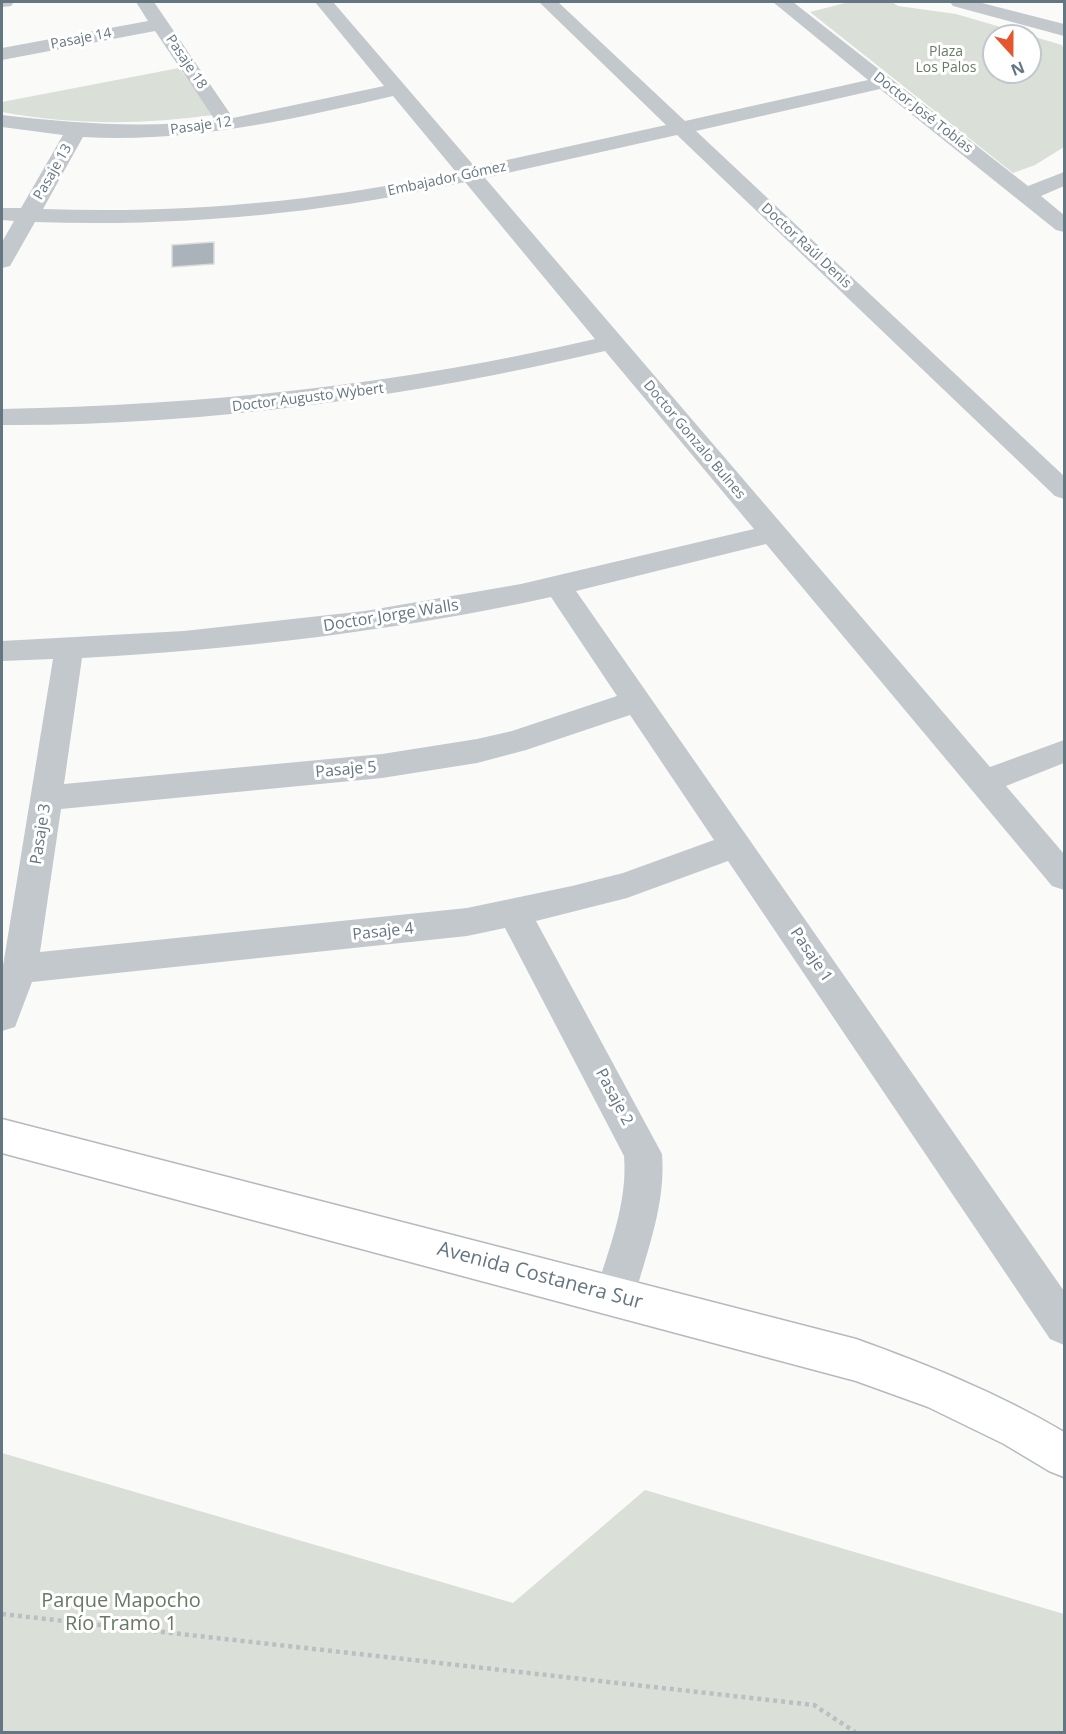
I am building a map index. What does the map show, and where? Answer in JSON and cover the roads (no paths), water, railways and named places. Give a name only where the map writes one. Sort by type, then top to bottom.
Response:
[{"type":"main road","name":"Avenida Costanera Sur","points":[[2,1136],[615,1295],[866,1364],[937,1389],[1019,1429],[1065,1456]]},
{"type":"street","name":"Pasaje 18","points":[[145,2],[227,123]]},
{"type":"street","name":"Doctor Gonzalo Bulnes","points":[[324,2],[1065,877]]},
{"type":"street","name":"Doctor Raúl Denis","points":[[548,2],[1065,490]]},
{"type":"street","name":"Doctor José Tobías","points":[[782,2],[1065,225]]},
{"type":"street","points":[[959,2],[1065,30]]},
{"type":"street","name":"Pasaje 14","points":[[2,54],[161,24]]},
{"type":"street","name":"Embajador Gómez","points":[[2,214],[148,216],[240,211],[338,200],[469,175],[886,82]]},
{"type":"street","name":"Pasaje 12","points":[[2,121],[77,129],[160,132],[313,108],[397,89]]},
{"type":"street","name":"Pasaje 13","points":[[2,261],[77,129]]},
{"type":"street","points":[[1026,195],[1065,178]]},
{"type":"street","name":"Doctor Augusto Wybert","points":[[2,417],[146,413],[313,398],[470,374],[611,342]]},
{"type":"street","name":"Doctor Jorge Walls","points":[[2,651],[154,645],[322,627],[417,613],[558,586],[773,533]]},
{"type":"street","name":"Pasaje 1","points":[[558,586],[1065,1324]]},
{"type":"street","name":"Pasaje 3","points":[[2,1016],[20,969],[69,649]]},
{"type":"street","name":"Pasaje 5","points":[[47,798],[382,766],[421,760],[515,742],[637,701]]},
{"type":"street","points":[[984,782],[1065,751]]},
{"type":"street","name":"Pasaje 4","points":[[20,969],[417,928],[514,913],[627,885],[736,845]]},
{"type":"street","name":"Pasaje 2","points":[[514,913],[643,1154],[645,1166],[642,1192],[615,1295]]},
{"type":"park label","name":"Plaza Los Palos","points":[[946,60]]},
{"type":"park label","name":"Parque Mapocho Río Tramo 1","points":[[121,1612]]}]
